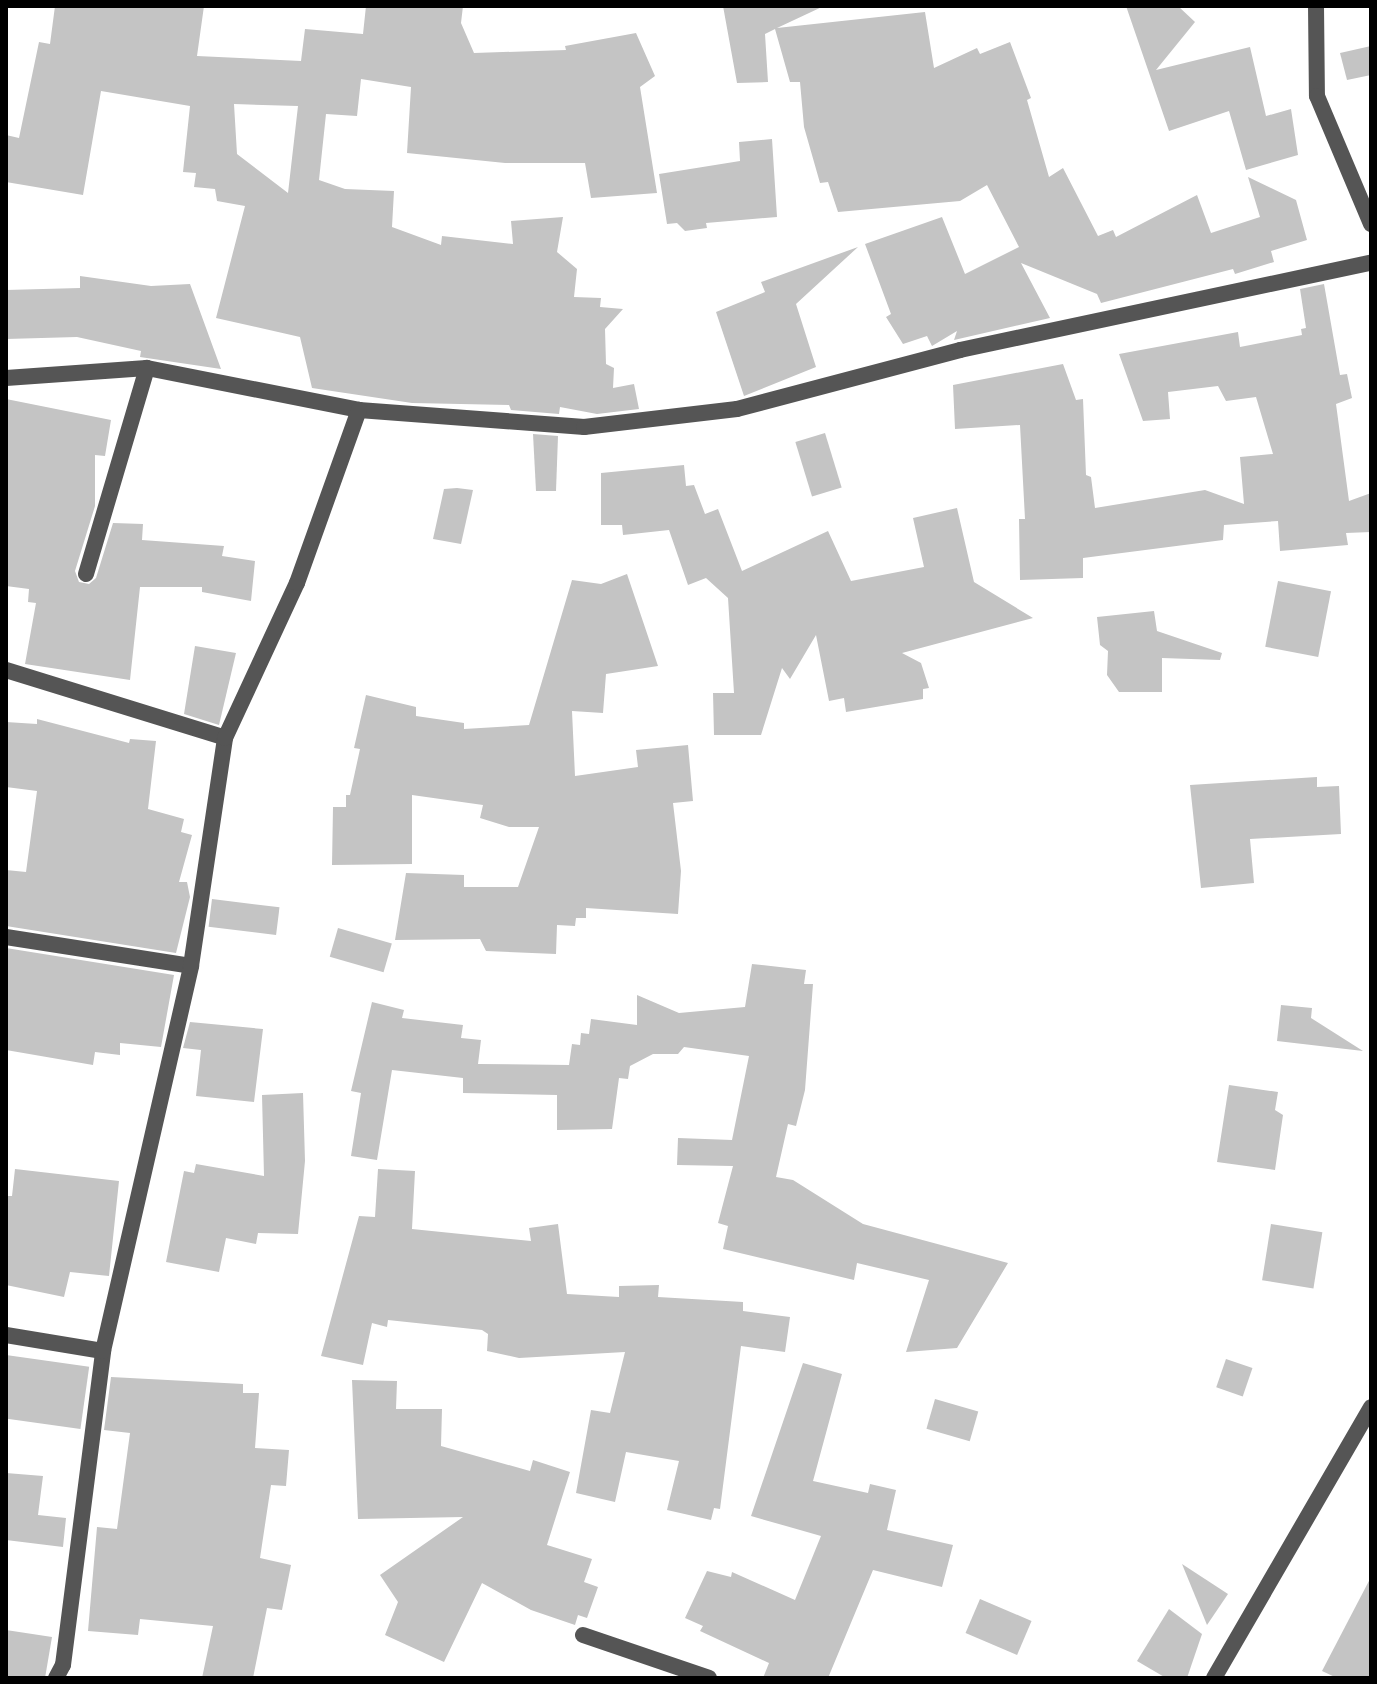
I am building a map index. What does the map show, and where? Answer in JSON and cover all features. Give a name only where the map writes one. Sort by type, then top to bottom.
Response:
[{"type":"street","points":[[1316,6],[1317,96],[1371,224]]},
{"type":"street","points":[[6,378],[147,368],[359,410],[584,427],[737,409],[960,350],[1371,263]]},
{"type":"street","points":[[86,574],[147,368]]},
{"type":"street","points":[[56,1678],[63,1665],[103,1351],[191,966],[225,738],[297,583],[359,410]]},
{"type":"street","points":[[6,670],[225,738]]},
{"type":"street","points":[[6,937],[191,966]]},
{"type":"street","points":[[6,1335],[103,1351]]},
{"type":"street","points":[[1214,1678],[1371,1407]]},
{"type":"street","points":[[583,1635],[709,1678]]},
{"type":"building","points":[[55,6],[204,6],[197,56],[301,61],[305,29],[363,34],[366,6],[463,6],[461,23],[474,53],[566,50],[565,46],[636,33],[655,76],[640,87],[657,193],[591,198],[585,163],[505,163],[407,153],[411,87],[361,79],[357,116],[326,114],[319,180],[345,189],[394,191],[392,227],[441,245],[442,236],[513,244],[511,221],[563,217],[557,252],[577,269],[574,297],[601,298],[600,307],[623,309],[605,329],[606,364],[614,368],[613,388],[634,384],[639,409],[597,414],[560,407],[559,414],[511,410],[509,405],[412,403],[312,388],[300,337],[216,318],[245,206],[217,201],[215,189],[194,187],[196,173],[183,172],[190,106],[101,91],[83,195],[6,182],[6,135],[19,138],[39,42],[50,44]],"holes":[[[234,104],[298,106],[288,193],[237,154]]]},
{"type":"building","points":[[723,6],[824,6],[777,28],[925,12],[934,68],[977,48],[980,54],[1010,42],[1031,98],[1027,100],[1049,177],[1063,168],[1098,236],[1113,230],[1116,237],[1197,195],[1211,233],[1260,217],[1248,177],[1296,200],[1307,240],[1271,251],[1274,262],[1235,274],[1233,269],[1101,303],[1097,294],[1021,263],[1050,318],[954,340],[957,331],[932,346],[927,336],[903,344],[886,317],[891,314],[865,244],[942,217],[965,274],[1019,247],[987,185],[960,201],[838,212],[828,182],[820,183],[804,127],[800,82],[790,82],[775,29],[765,34],[768,82],[737,83]]},
{"type":"building","points":[[1126,6],[1178,6],[1195,22],[1156,70],[1250,47],[1266,116],[1291,109],[1298,155],[1246,170],[1229,111],[1169,131]]},
{"type":"building","points":[[1371,46],[1371,75],[1347,80],[1340,53]]},
{"type":"building","points":[[772,139],[777,217],[706,223],[707,228],[685,231],[677,223],[667,224],[659,174],[740,161],[739,142]]},
{"type":"building","points":[[858,247],[796,304],[816,367],[744,396],[716,312],[765,292],[761,282]]},
{"type":"building","points":[[80,276],[151,286],[190,284],[221,369],[140,357],[141,351],[77,337],[6,339],[6,290],[80,288]]},
{"type":"building","points":[[1324,284],[1340,375],[1347,374],[1352,398],[1336,404],[1349,501],[1371,493],[1371,532],[1346,533],[1348,545],[1280,551],[1278,521],[1224,525],[1223,540],[1083,558],[1083,578],[1020,580],[1019,519],[1025,519],[1020,425],[955,429],[953,385],[1063,364],[1076,400],[1083,399],[1086,475],[1091,477],[1095,508],[1205,490],[1244,504],[1240,457],[1273,454],[1256,397],[1226,401],[1218,386],[1168,392],[1170,419],[1143,421],[1119,354],[1238,332],[1240,347],[1302,335],[1301,329],[1306,328],[1300,289]]},
{"type":"building","points":[[6,399],[111,420],[105,456],[95,455],[95,506],[75,571],[79,582],[89,584],[96,578],[113,523],[143,524],[142,540],[224,546],[222,556],[255,561],[251,601],[202,592],[202,587],[140,587],[130,680],[25,664],[36,603],[28,602],[29,589],[6,586]]},
{"type":"building","points":[[825,433],[842,488],[812,497],[795,442]]},
{"type":"building","points":[[533,434],[558,436],[556,491],[536,491]]},
{"type":"building","points":[[684,465],[686,486],[694,485],[705,514],[718,509],[742,571],[828,531],[851,581],[924,567],[913,518],[957,508],[974,582],[1033,618],[902,653],[921,663],[929,688],[923,689],[923,699],[846,712],[844,698],[829,701],[816,635],[790,679],[782,668],[761,735],[714,735],[713,693],[734,693],[728,598],[706,578],[688,585],[669,530],[623,535],[622,525],[601,525],[601,473]]},
{"type":"building","points":[[444,489],[473,490],[461,544],[433,539]]},
{"type":"building","points":[[627,574],[658,666],[606,674],[603,713],[572,711],[575,776],[638,767],[636,750],[688,745],[693,801],[673,803],[681,871],[678,914],[586,908],[586,918],[576,918],[575,926],[557,925],[556,954],[486,951],[480,939],[395,940],[406,873],[464,875],[464,887],[518,887],[539,827],[509,827],[480,818],[483,805],[412,795],[412,864],[332,865],[333,807],[346,807],[346,795],[350,795],[360,749],[354,748],[366,695],[416,707],[416,716],[464,723],[464,729],[529,725],[572,580],[601,584]]},
{"type":"building","points":[[1278,581],[1331,591],[1318,657],[1265,647]]},
{"type":"building","points":[[1154,611],[1157,631],[1222,653],[1220,660],[1162,658],[1162,692],[1119,692],[1107,675],[1108,651],[1100,645],[1097,617]]},
{"type":"building","points":[[195,646],[236,653],[219,725],[184,714]]},
{"type":"building","points":[[37,719],[129,743],[130,739],[156,741],[148,809],[184,819],[181,832],[192,835],[179,882],[187,882],[190,897],[176,953],[6,926],[6,870],[26,872],[37,791],[6,787],[6,722],[37,724]]},
{"type":"building","points":[[1317,777],[1317,787],[1339,786],[1341,834],[1250,839],[1254,883],[1201,888],[1190,785]]},
{"type":"building","points":[[212,899],[279,907],[276,935],[209,927]]},
{"type":"building","points":[[338,928],[392,943],[384,972],[330,957]]},
{"type":"building","points":[[6,948],[174,975],[161,1047],[120,1043],[120,1055],[95,1052],[93,1065],[6,1050]]},
{"type":"building","points":[[752,964],[806,970],[804,984],[813,984],[805,1090],[796,1126],[788,1124],[776,1177],[793,1180],[863,1224],[1008,1263],[957,1348],[906,1352],[929,1280],[857,1263],[854,1280],[723,1249],[728,1226],[718,1223],[733,1166],[677,1165],[678,1138],[732,1140],[749,1056],[684,1047],[678,1054],[653,1054],[630,1066],[628,1079],[619,1078],[612,1129],[557,1130],[557,1095],[463,1093],[463,1078],[392,1070],[377,1160],[351,1156],[361,1093],[351,1091],[372,1002],[404,1010],[402,1018],[463,1025],[461,1038],[481,1040],[478,1064],[569,1065],[572,1044],[580,1045],[581,1033],[589,1034],[591,1019],[637,1025],[637,995],[679,1013],[745,1007]]},
{"type":"building","points":[[1281,1005],[1312,1008],[1311,1018],[1363,1051],[1277,1041]]},
{"type":"building","points":[[190,1022],[263,1029],[254,1102],[196,1096],[201,1050],[183,1048]]},
{"type":"building","points":[[1229,1085],[1278,1092],[1275,1110],[1283,1115],[1275,1170],[1217,1162]]},
{"type":"building","points":[[303,1093],[305,1161],[298,1234],[258,1233],[256,1244],[226,1238],[219,1272],[166,1262],[184,1171],[194,1173],[196,1164],[264,1176],[262,1095]]},
{"type":"building","points":[[15,1169],[119,1181],[109,1276],[70,1272],[64,1297],[6,1285],[6,1196],[12,1196]]},
{"type":"building","points":[[378,1169],[415,1171],[412,1229],[531,1241],[529,1228],[558,1224],[567,1294],[619,1297],[619,1286],[659,1285],[658,1297],[743,1302],[743,1311],[790,1317],[785,1352],[741,1346],[720,1509],[714,1508],[711,1520],[667,1510],[679,1461],[626,1452],[615,1502],[576,1493],[591,1410],[610,1413],[625,1352],[519,1358],[487,1351],[488,1334],[482,1330],[388,1320],[387,1327],[372,1323],[363,1365],[321,1356],[359,1216],[375,1217]]},
{"type":"building","points":[[1271,1224],[1322,1232],[1313,1288],[1262,1280]]},
{"type":"building","points":[[6,1355],[89,1367],[80,1429],[6,1419]]},
{"type":"building","points":[[1226,1359],[1252,1368],[1243,1396],[1216,1387]]},
{"type":"building","points":[[803,1363],[842,1374],[813,1481],[868,1493],[870,1484],[896,1490],[887,1530],[953,1545],[942,1587],[873,1570],[828,1678],[763,1678],[769,1663],[700,1631],[703,1626],[685,1618],[707,1571],[731,1577],[732,1572],[795,1600],[821,1536],[751,1516]]},
{"type":"building","points":[[111,1377],[243,1384],[243,1393],[259,1393],[255,1448],[289,1450],[286,1486],[271,1485],[260,1558],[291,1565],[282,1610],[267,1608],[253,1678],[202,1678],[213,1626],[140,1619],[138,1635],[88,1631],[97,1527],[117,1529],[130,1433],[104,1430]]},
{"type":"building","points":[[352,1380],[397,1381],[396,1409],[442,1409],[441,1446],[530,1471],[533,1460],[570,1472],[547,1545],[592,1559],[584,1582],[598,1587],[587,1618],[578,1615],[575,1625],[531,1610],[482,1583],[444,1662],[385,1635],[398,1602],[380,1575],[463,1517],[358,1519]]},
{"type":"building","points":[[935,1399],[978,1411],[970,1441],[926,1429]]},
{"type":"building","points":[[6,1473],[43,1476],[38,1515],[66,1518],[63,1547],[6,1540]]},
{"type":"building","points":[[1182,1564],[1228,1594],[1207,1625]]},
{"type":"building","points":[[1371,1577],[1371,1678],[1337,1678],[1322,1671]]},
{"type":"building","points":[[980,1599],[1032,1621],[1017,1655],[966,1633]]},
{"type":"building","points":[[1169,1609],[1202,1634],[1187,1678],[1166,1678],[1137,1661]]},
{"type":"building","points":[[6,1630],[52,1637],[45,1678],[6,1678]]}]
